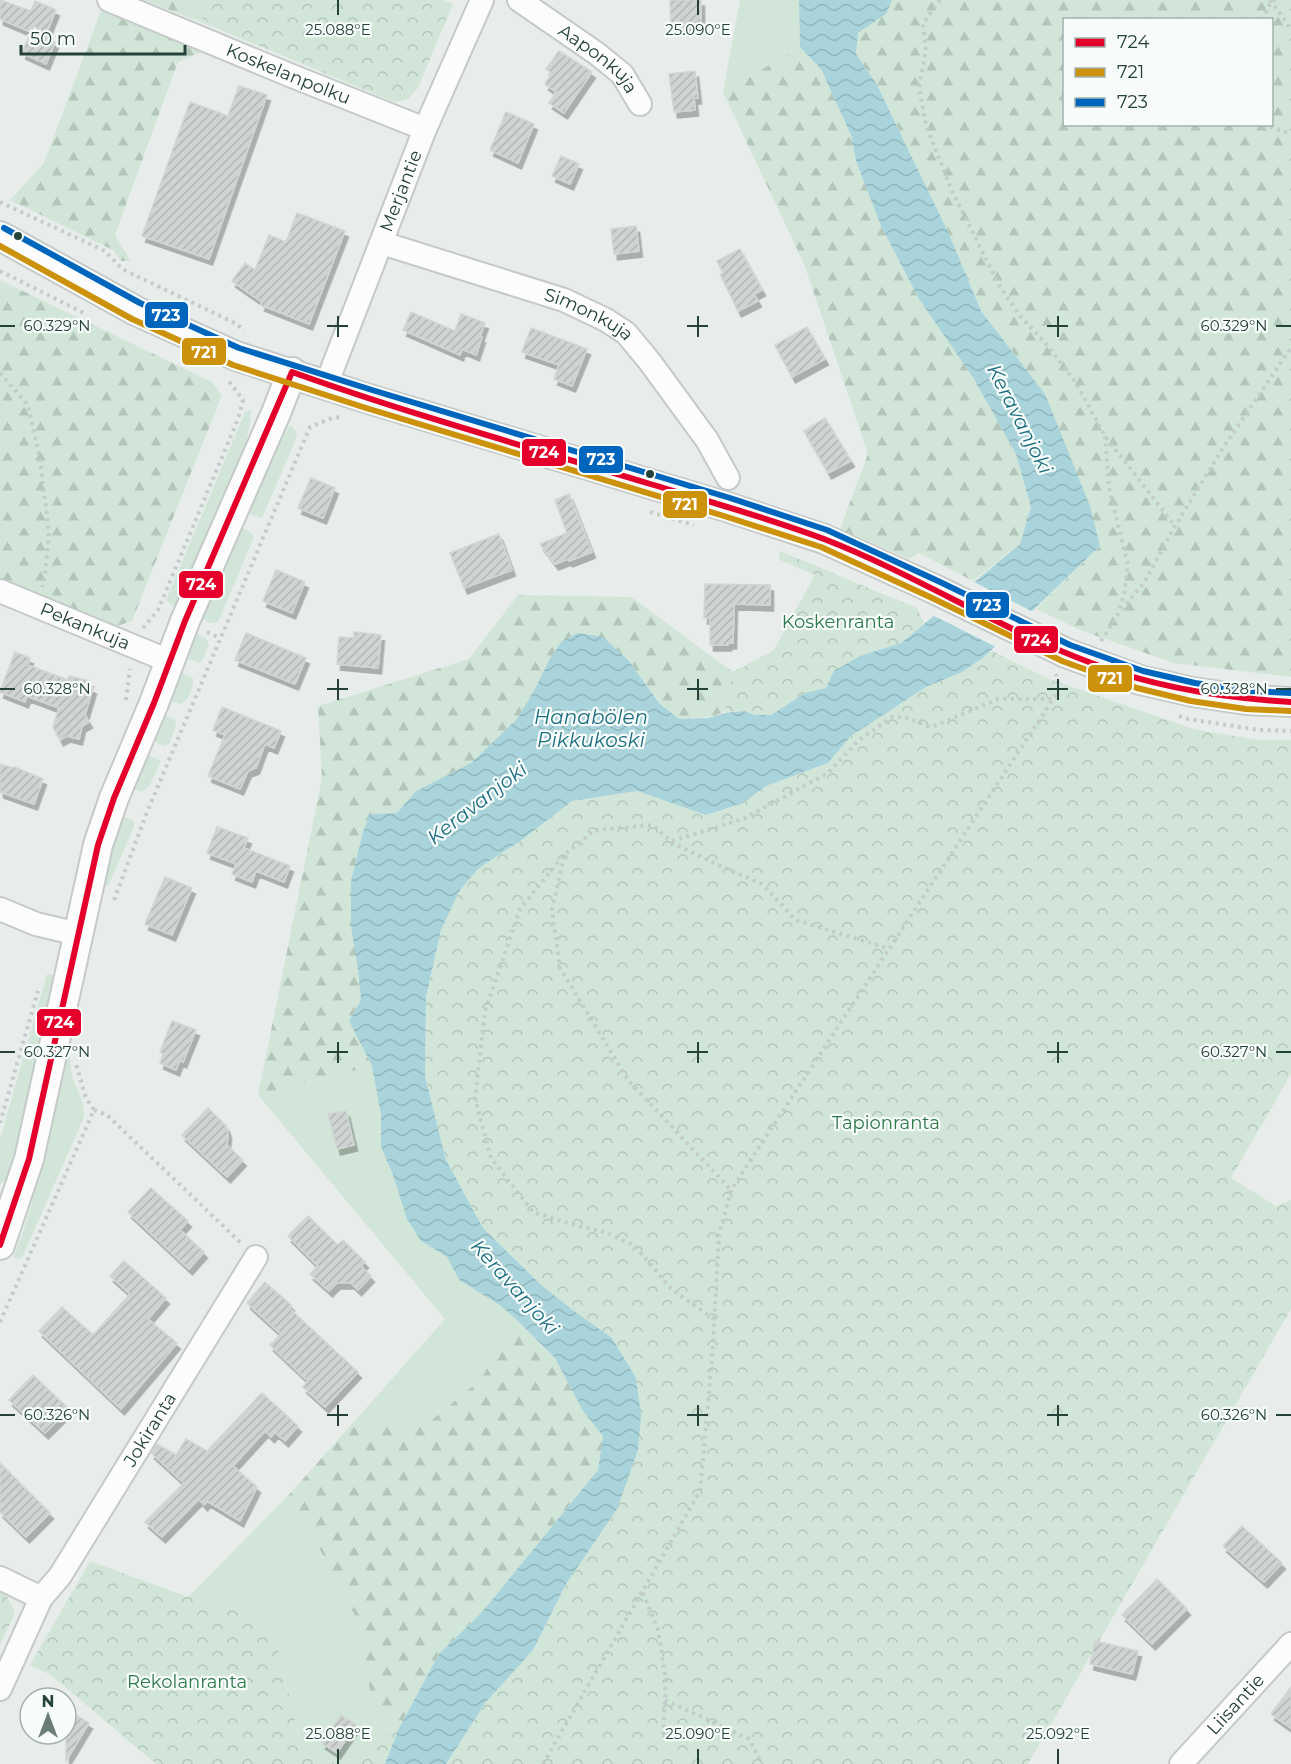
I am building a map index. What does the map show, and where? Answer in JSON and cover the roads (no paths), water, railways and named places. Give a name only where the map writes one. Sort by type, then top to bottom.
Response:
[{"type":"street","name":"Koskelanpolku","points":[[109,0],[425,129]]},
{"type":"street","name":"Merjantie","points":[[326,385],[425,129],[482,0]]},
{"type":"street","name":"Aaponkuja","points":[[519,0],[596,52],[622,74],[640,104]]},
{"type":"street","points":[[0,236],[136,311],[236,356],[824,539],[1066,653],[1140,680],[1193,692],[1246,700],[1291,702]]},
{"type":"street","name":"Simonkuja","points":[[382,243],[564,300],[606,320],[626,333],[650,362],[706,440],[728,478]]},
{"type":"street","points":[[0,1245],[5,1216],[28,1159],[98,845],[114,798],[169,661],[276,413],[291,372]]},
{"type":"street","name":"Pekankuja","points":[[0,591],[169,661]]},
{"type":"street","points":[[0,909],[36,924],[78,934]]},
{"type":"street","name":"Jokiranta","points":[[0,1689],[41,1598],[60,1576],[255,1257]]},
{"type":"street","points":[[0,1578],[41,1598]]},
{"type":"street","name":"Liisantie","points":[[1181,1764],[1291,1644]]},
{"type":"water","points":[[799,0],[892,0],[886,14],[858,33],[856,54],[876,83],[949,234],[981,311],[1045,394],[1090,506],[1100,546],[984,657],[962,672],[926,687],[851,736],[828,763],[766,786],[743,803],[706,815],[637,791],[572,801],[523,839],[479,868],[460,890],[441,930],[426,997],[425,1076],[446,1160],[483,1228],[540,1284],[612,1338],[636,1378],[641,1415],[638,1450],[617,1509],[566,1584],[533,1650],[486,1702],[446,1764],[385,1764],[399,1728],[439,1654],[483,1611],[598,1470],[603,1436],[583,1411],[555,1358],[498,1304],[459,1280],[447,1257],[421,1241],[407,1219],[381,1147],[381,1115],[372,1066],[349,1021],[361,1000],[351,926],[351,881],[363,832],[370,814],[397,813],[416,791],[471,763],[517,719],[562,641],[578,633],[603,637],[629,661],[659,703],[679,719],[708,718],[744,711],[755,715],[771,715],[805,693],[826,688],[834,671],[860,656],[901,643],[1020,544],[1031,507],[1016,454],[974,379],[919,299],[881,226],[856,161],[851,135],[821,69],[800,47]]},
{"type":"water label","name":"Keravanjoki","points":[[1020,419]]},
{"type":"water label","name":"Hanabölen Pikkukoski","points":[[591,728]]},
{"type":"water label","name":"Keravanjoki","points":[[477,803]]},
{"type":"water label","name":"Keravanjoki","points":[[515,1287]]},
{"type":"park label","name":"Koskenranta","points":[[838,622]]},
{"type":"park label","name":"Tapionranta","points":[[886,1123]]},
{"type":"park label","name":"Rekolanranta","points":[[187,1682]]}]
